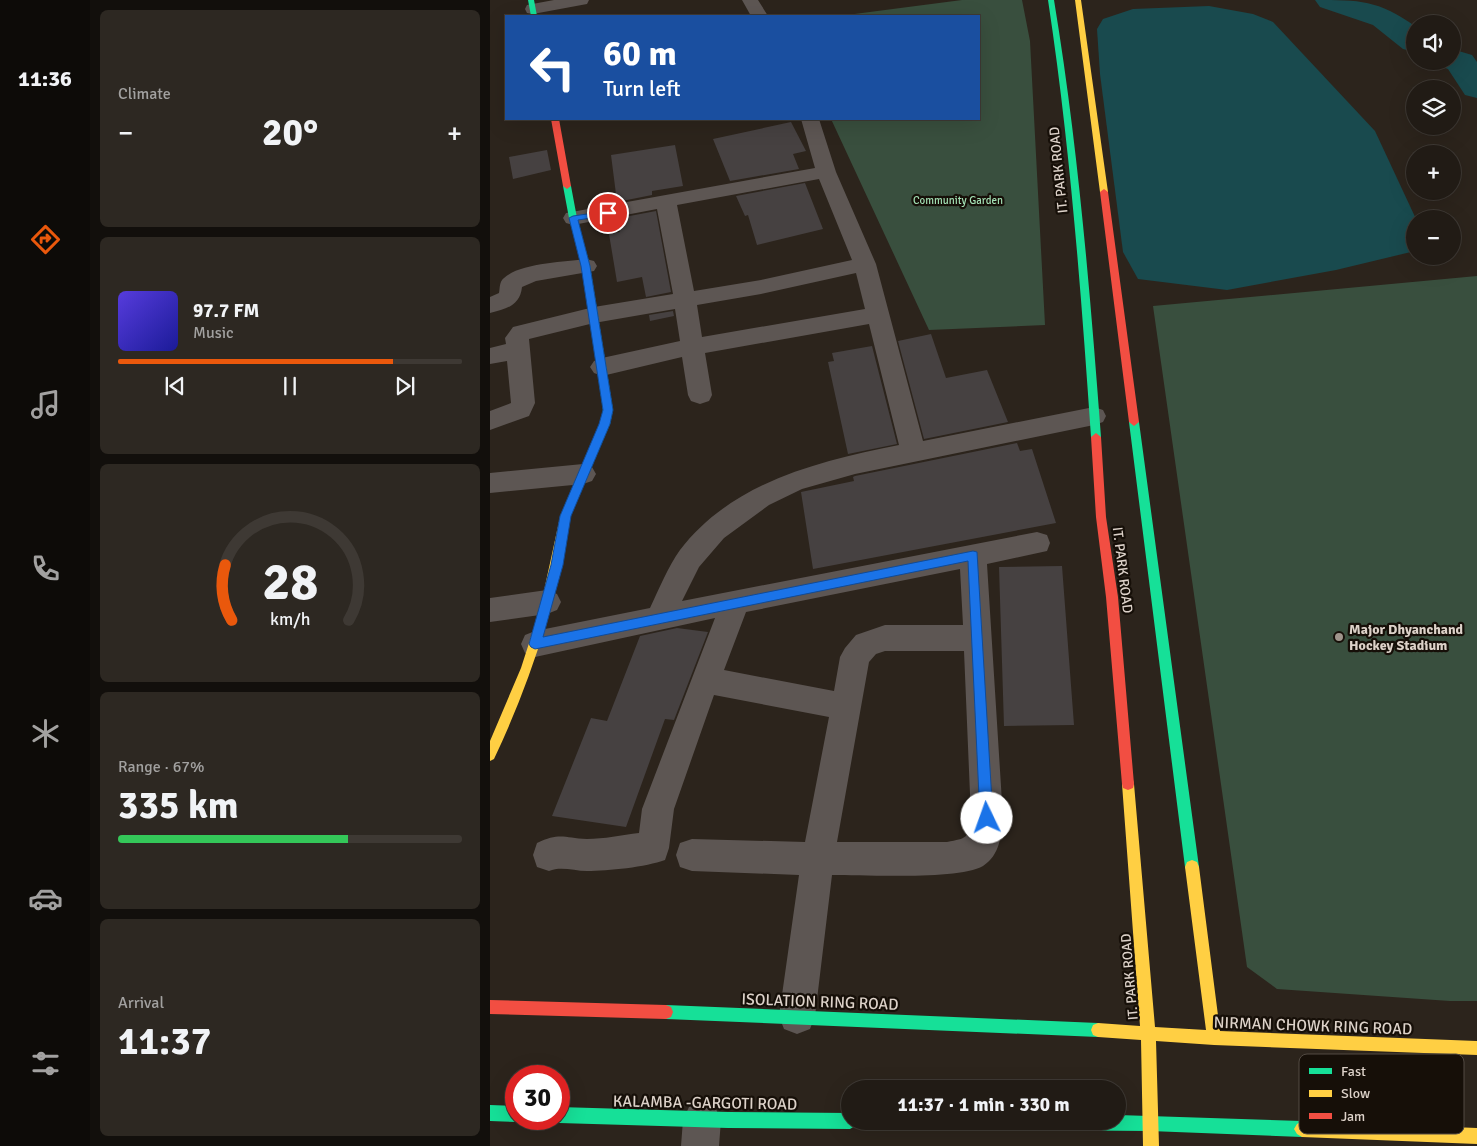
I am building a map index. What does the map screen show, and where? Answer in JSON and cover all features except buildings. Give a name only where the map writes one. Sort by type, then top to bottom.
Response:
[{"type":"main road","name":"IT. PARK ROAD","points":[[1051,0],[1063,68],[1086,303],[1101,517],[1112,597],[1117,652],[1148,1032],[1151,1146]]},
{"type":"main road","name":"IT. PARK ROAD","points":[[1078,0],[1120,307],[1155,595],[1214,1038]]},
{"type":"main road","points":[[490,755],[497,730],[535,644],[557,565],[565,516],[604,424],[608,410],[586,266],[573,218],[555,120]]},
{"type":"main road","name":"ISOLATION RING ROAD","points":[[490,1007],[797,1016],[1148,1032]]},
{"type":"main road","name":"NIRMAN CHOWK RING ROAD","points":[[1148,1032],[1214,1038],[1477,1048]]},
{"type":"main road","points":[[490,1113],[505,1114]]},
{"type":"main road","name":"KALAMBA -GARGOTI ROAD","points":[[570,1116],[701,1133],[841,1122]]},
{"type":"main road","points":[[1126,1123],[1299,1129]]},
{"type":"main road","points":[[1427,1134],[1477,1136]]},
{"type":"street","points":[[533,9],[581,0]]},
{"type":"street","points":[[750,0],[758,15]]},
{"type":"street","points":[[810,120],[826,172],[865,264],[876,315],[913,452]]},
{"type":"street","points":[[573,218],[826,172]]},
{"type":"street","points":[[666,202],[685,299],[700,395]]},
{"type":"street","points":[[490,420],[520,410],[523,403],[517,338],[521,332],[594,315],[762,287],[865,264]]},
{"type":"street","points":[[490,305],[509,298],[512,293],[511,284],[517,280],[530,275],[586,266]]},
{"type":"street","points":[[602,367],[692,347],[876,315]]},
{"type":"street","points":[[490,356],[518,350]]},
{"type":"street","points":[[659,618],[689,559],[715,530],[760,498],[795,481],[855,464],[1094,416]]},
{"type":"street","points":[[490,483],[583,474]]},
{"type":"street","points":[[535,644],[736,602],[1037,543]]},
{"type":"street","points":[[692,856],[818,859],[947,858],[972,854],[984,842],[987,818],[973,555]]},
{"type":"street","points":[[490,610],[547,602]]},
{"type":"street","points":[[550,855],[555,852],[588,855],[652,848],[658,810],[705,680],[736,602]]},
{"type":"street","points":[[797,1016],[818,859],[855,657],[866,644],[885,638],[978,638]]},
{"type":"street","points":[[705,680],[846,707]]},
{"type":"green space","name":"Community Garden","points":[[962,0],[1022,0],[1030,41],[1045,325],[929,330],[831,120],[980,120],[980,15],[847,15]]},
{"type":"green space","name":"Major Dhyanchand Hockey Stadium","points":[[1477,276],[1477,1001],[1450,1001],[1277,989],[1247,967],[1153,306]]},
{"type":"water","points":[[1209,6],[1253,14],[1273,22],[1375,131],[1412,210],[1406,210],[1406,253],[1336,270],[1227,290],[1138,279],[1123,252],[1100,74],[1097,29],[1103,19],[1133,9]]},
{"type":"waterway","points":[[1331,0],[1384,18],[1406,35]]},
{"type":"waterway","points":[[1461,64],[1477,88]]},
{"type":"traffic: fast","points":[[531,0],[534,15]]},
{"type":"traffic: fast","points":[[1051,0],[1074,163],[1096,437]]},
{"type":"traffic: fast","points":[[565,517],[605,424],[608,410],[586,266],[573,218],[567,186]]},
{"type":"traffic: fast","points":[[1134,422],[1192,867]]},
{"type":"traffic: fast","points":[[666,1012],[1098,1030]]},
{"type":"traffic: fast","points":[[490,1113],[505,1114]]},
{"type":"traffic: fast","points":[[570,1115],[841,1121]]},
{"type":"traffic: fast","points":[[1126,1123],[1299,1129]]},
{"type":"traffic: slow","points":[[1078,0],[1104,192]]},
{"type":"traffic: slow","points":[[490,755],[516,698],[527,668],[553,578],[565,517]]},
{"type":"traffic: slow","points":[[1128,784],[1148,1032],[1151,1146]]},
{"type":"traffic: slow","points":[[1192,867],[1214,1038]]},
{"type":"traffic: slow","points":[[1098,1030],[1214,1038],[1477,1048]]},
{"type":"traffic: slow","points":[[1427,1134],[1477,1136]]},
{"type":"traffic: jam","points":[[555,120],[567,186]]},
{"type":"traffic: jam","points":[[1104,192],[1134,422]]},
{"type":"traffic: jam","points":[[1096,437],[1101,517],[1112,597],[1128,784]]},
{"type":"traffic: jam","points":[[490,1007],[666,1012]]},
{"type":"place","name":"Major Dhyanchand Hockey Stadium","points":[[1339,637]]},
{"type":"route","points":[[608,213],[573,218],[586,266],[608,410],[604,424],[565,516],[557,565],[535,644],[973,555],[987,818]]}]
